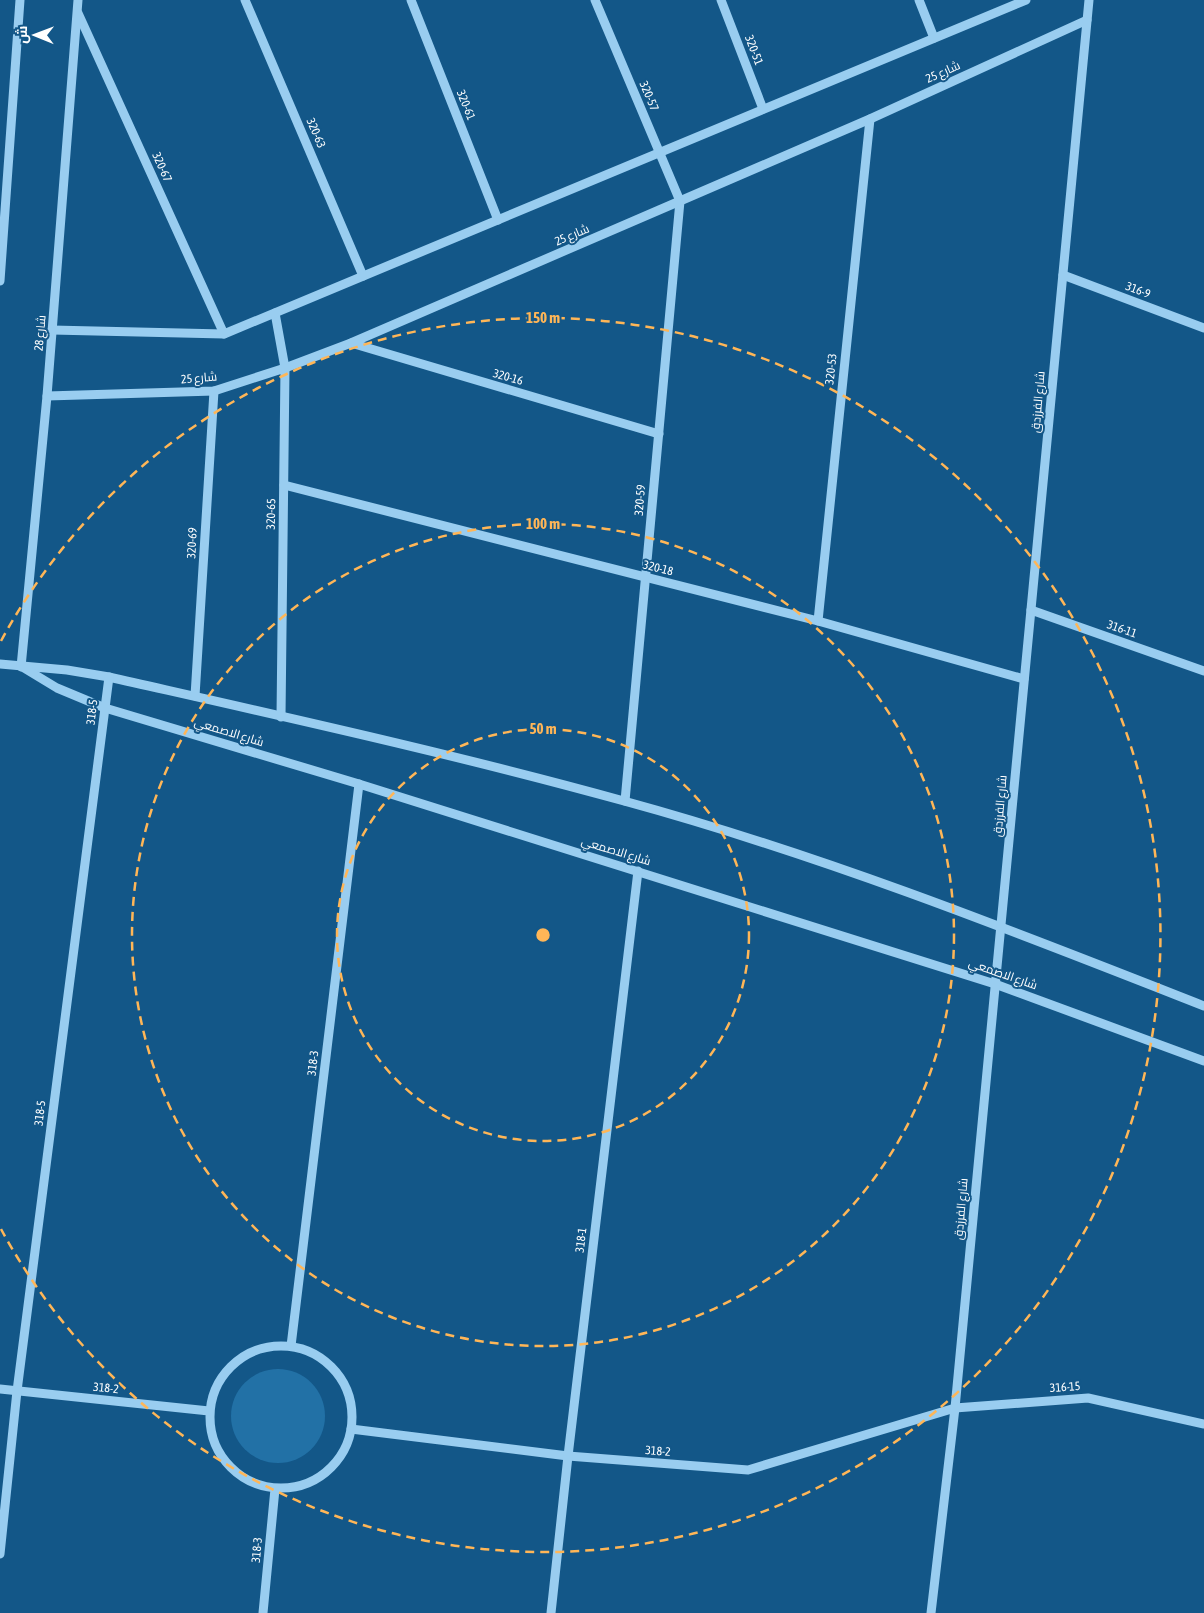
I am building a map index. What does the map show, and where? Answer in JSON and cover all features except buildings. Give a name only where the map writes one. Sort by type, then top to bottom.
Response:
[{"type":"street","points":[[0,281],[20,0]]},
{"type":"street","name":"شارع 28","points":[[22,667],[47,396],[78,0]]},
{"type":"street","name":"320-63","points":[[246,0],[362,276]]},
{"type":"street","name":"320-61","points":[[411,0],[498,220]]},
{"type":"street","name":"320-57","points":[[594,0],[680,202]]},
{"type":"street","name":"320-51","points":[[721,0],[763,109]]},
{"type":"street","points":[[919,0],[934,38]]},
{"type":"street","points":[[52,330],[224,334],[1026,0]]},
{"type":"street","name":"شارع الفرزدق","points":[[931,1613],[955,1408],[1089,0]]},
{"type":"street","name":"320-67","points":[[77,11],[224,334]]},
{"type":"street","name":"شارع 25","points":[[47,396],[214,391],[285,368],[351,343],[680,202],[870,119],[1087,20]]},
{"type":"street","name":"320-53","points":[[818,621],[870,119]]},
{"type":"street","name":"320-59","points":[[625,801],[680,202]]},
{"type":"street","name":"316-9","points":[[1063,275],[1204,328]]},
{"type":"street","name":"320-65","points":[[275,313],[285,368],[280,717]]},
{"type":"street","name":"320-16","points":[[351,343],[658,434]]},
{"type":"street","name":"320-69","points":[[195,696],[214,391]]},
{"type":"street","name":"320-18","points":[[284,485],[818,621],[1024,679]]},
{"type":"street","name":"316-11","points":[[1031,610],[1204,671]]},
{"type":"street","name":"شارع الاصمعي","points":[[0,664],[67,670],[109,677],[433,752],[625,801],[781,849],[1001,926],[1204,1006]]},
{"type":"street","name":"شارع الاصمعي","points":[[22,667],[57,688],[105,708],[359,784],[995,984],[1204,1061]]},
{"type":"street","name":"318-5","points":[[0,1554],[17,1390],[109,677]]},
{"type":"street","name":"318-3","points":[[292,1346],[359,784]]},
{"type":"street","name":"318-1","points":[[551,1613],[638,871]]},
{"type":"street","points":[[268,1346],[292,1346],[313,1352],[332,1366],[345,1385],[352,1406],[351,1429],[345,1449],[333,1467],[316,1480],[296,1487],[275,1489],[253,1483],[234,1472],[220,1454],[211,1434],[209,1412],[214,1389],[227,1368],[246,1354],[268,1346]]},
{"type":"street","name":"318-2","points":[[0,1389],[209,1412]]},
{"type":"street","name":"316-15","points":[[955,1408],[1088,1398],[1204,1424]]},
{"type":"street","name":"318-2","points":[[351,1429],[568,1456],[748,1470],[955,1408]]},
{"type":"street","name":"318-3","points":[[263,1613],[275,1489]]},
{"type":"shaded area","points":[[278,1369],[296,1372],[311,1383],[322,1398],[325,1416],[322,1434],[311,1449],[296,1460],[278,1463],[260,1460],[245,1449],[234,1434],[231,1416],[234,1398],[245,1383],[260,1372]]}]
